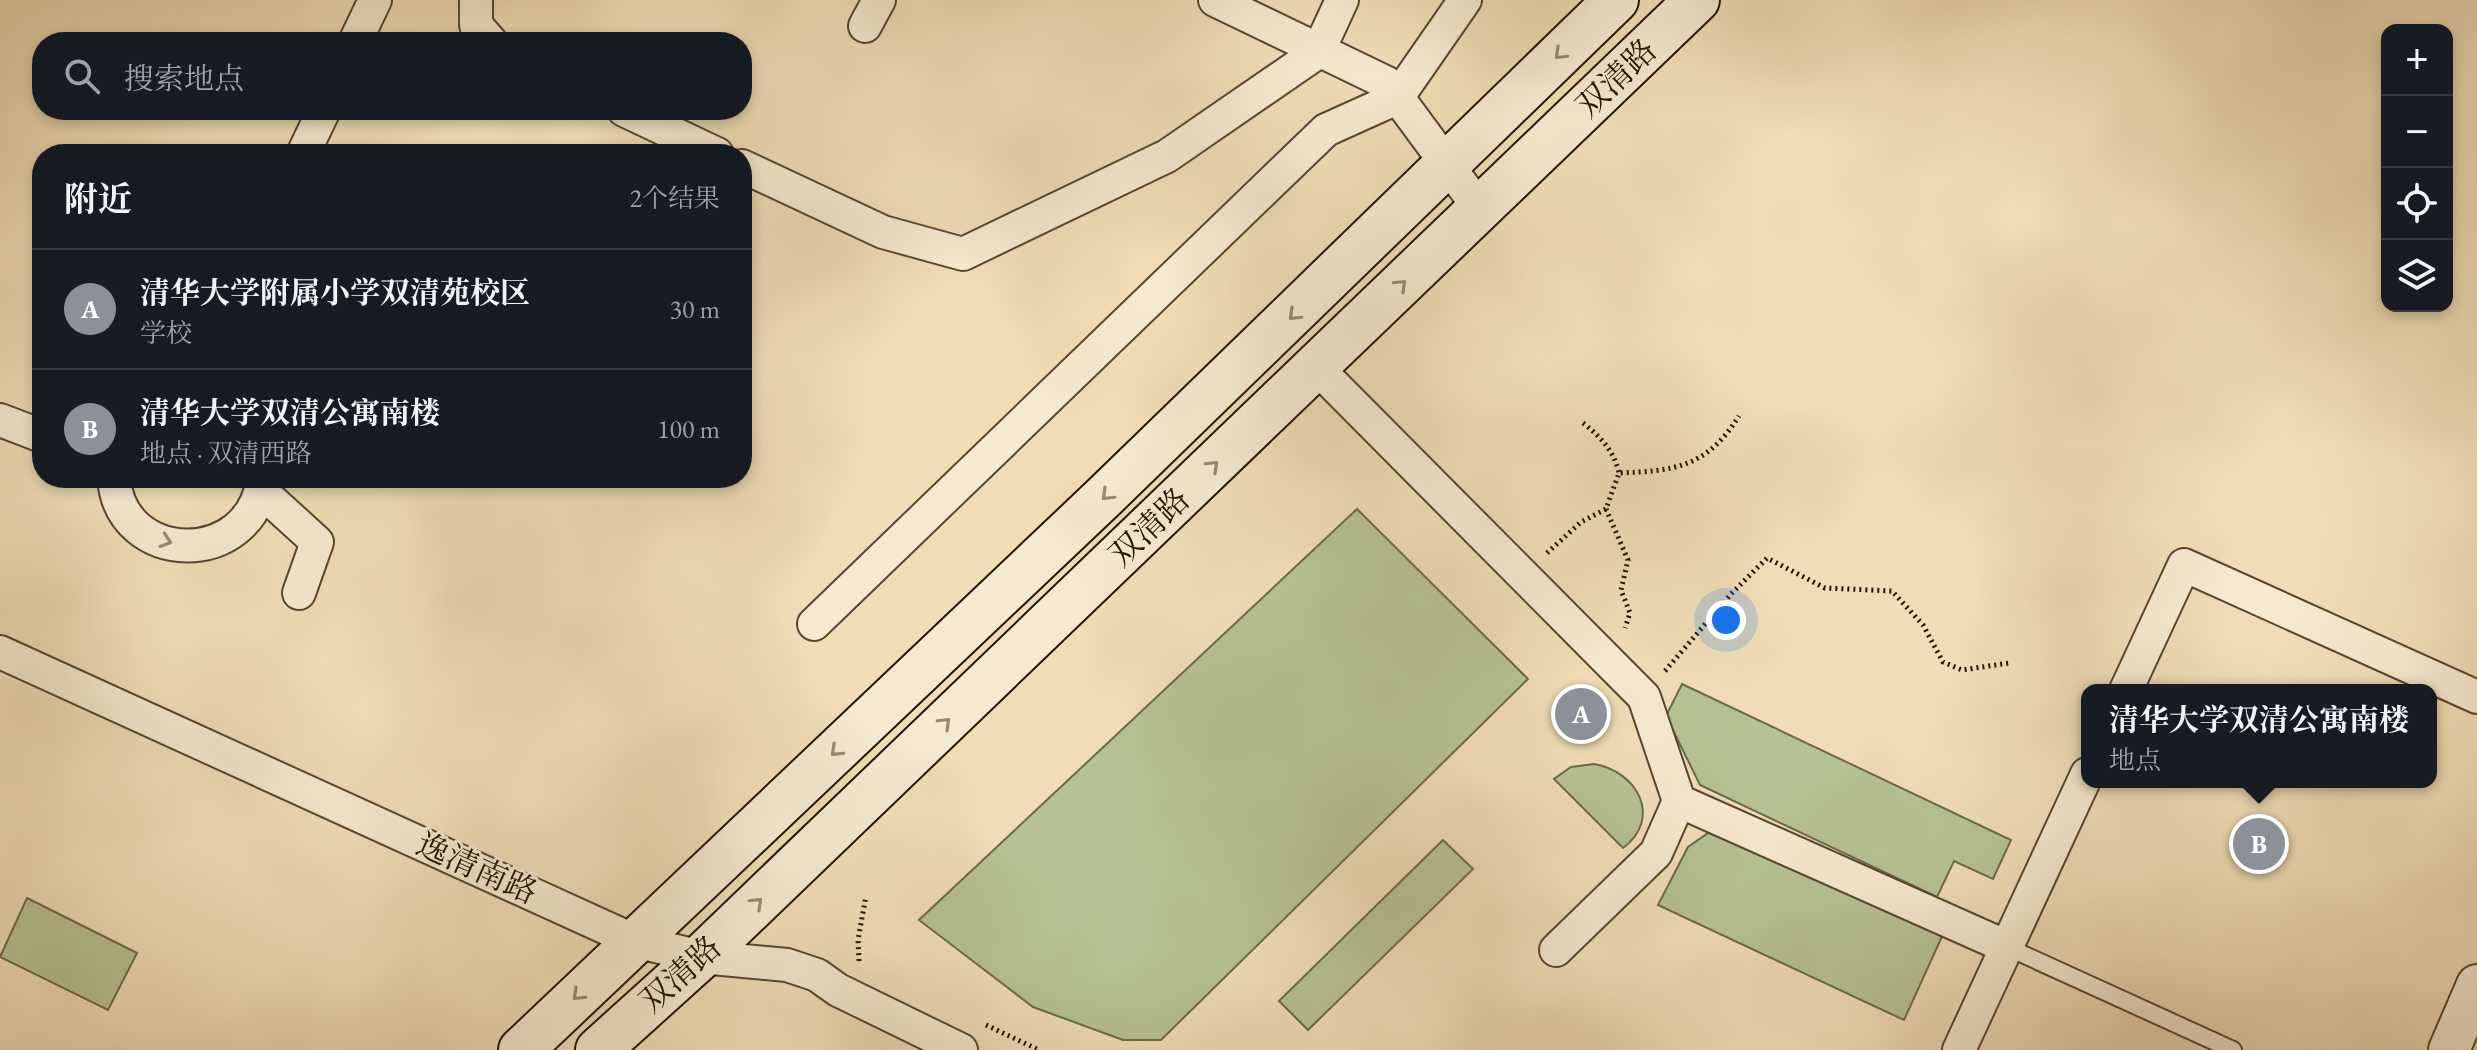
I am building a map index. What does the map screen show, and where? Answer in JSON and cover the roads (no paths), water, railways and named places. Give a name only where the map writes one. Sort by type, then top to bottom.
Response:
[{"type":"main road","name":"双清路","points":[[521,1050],[1117,485],[1616,0]]},
{"type":"main road","name":"双清路","points":[[598,1050],[701,957],[1697,0]]},
{"type":"street","points":[[360,32],[375,0]]},
{"type":"street","points":[[476,0],[476,25],[482,32]]},
{"type":"street","points":[[1215,0],[1387,83],[1480,209]]},
{"type":"street","points":[[752,171],[883,232],[963,254],[1167,156],[1318,52],[1342,0]]},
{"type":"street","points":[[814,624],[1326,130],[1397,98],[1465,0]]},
{"type":"street","points":[[308,144],[319,120]]},
{"type":"street","points":[[645,120],[696,144]]},
{"type":"street","points":[[1316,367],[1644,697],[1679,801],[1656,853],[1556,950]]},
{"type":"street","points":[[0,420],[32,432]]},
{"type":"street","points":[[114,488],[124,512],[142,531],[164,543],[189,547],[213,542],[235,531],[251,513],[261,488]]},
{"type":"street","points":[[265,488],[317,542],[299,593]]},
{"type":"street","points":[[2129,684],[2184,565],[2477,697]]},
{"type":"street","name":"逸清南路","points":[[0,652],[635,941],[701,957],[787,965],[817,975],[838,990],[961,1050]]},
{"type":"street","points":[[1959,1050],[2081,787]]},
{"type":"street","points":[[1679,801],[2007,947]]},
{"type":"street","points":[[2449,1050],[2477,985]]},
{"type":"lane","points":[[2007,947],[2233,1050]]},
{"type":"place","name":"清华大学附属小学双清苑校区","points":[[1581,714]]},
{"type":"place","name":"清华大学双清公寓南楼","points":[[2259,844]]}]
